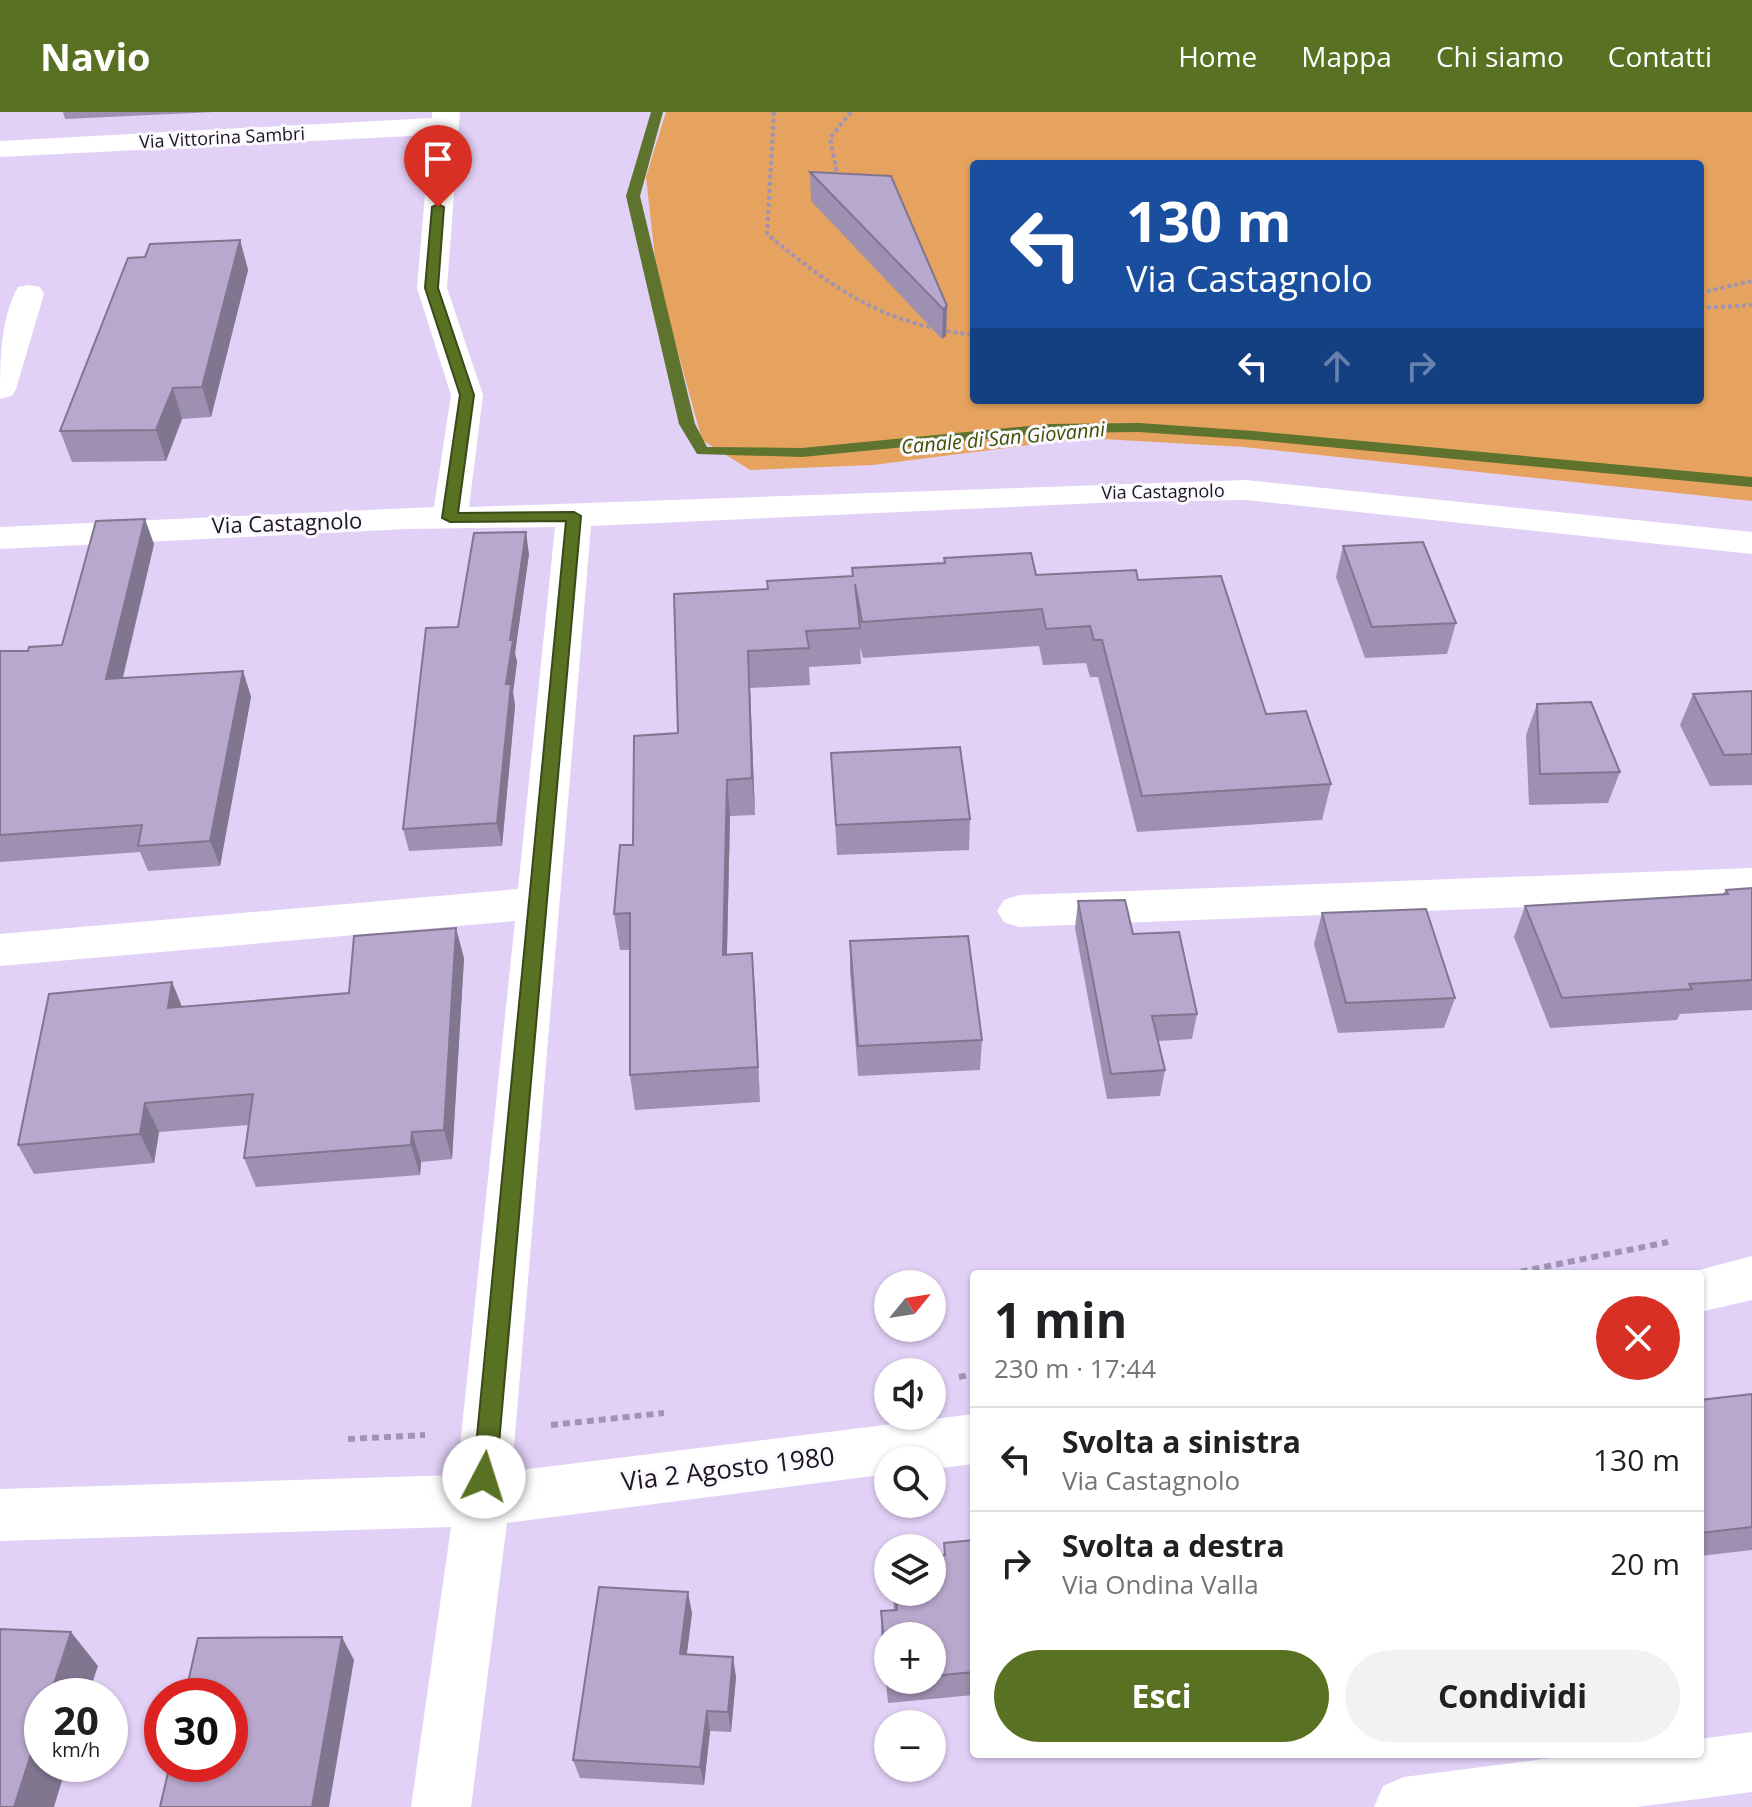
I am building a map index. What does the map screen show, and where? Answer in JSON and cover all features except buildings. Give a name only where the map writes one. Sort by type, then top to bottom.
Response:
[{"type":"street","name":"Via Vittorina Sambri","points":[[0,149],[445,119]]},
{"type":"street","points":[[445,119],[432,288],[467,395],[450,518]]},
{"type":"street","points":[[0,389],[29,294]]},
{"type":"street","name":"Via Castagnolo","points":[[0,538],[450,518],[1246,490],[1751,544]]},
{"type":"street","points":[[441,1807],[482,1500],[574,516]]},
{"type":"street","points":[[1019,911],[1752,883]]},
{"type":"street","points":[[0,950],[536,903]]},
{"type":"street","points":[[1704,1289],[1752,1278]]},
{"type":"street","name":"Via 2 Agosto 1980","points":[[0,1515],[482,1500],[970,1439]]},
{"type":"street","points":[[1404,1807],[1580,1768],[1752,1762]]},
{"type":"path","points":[[774,112],[767,234],[833,289],[893,320],[936,333],[970,335]]},
{"type":"path","points":[[841,192],[830,138],[851,112]]},
{"type":"path","points":[[1704,292],[1752,281]]},
{"type":"path","points":[[1704,308],[1752,305]]},
{"type":"path","points":[[1529,1270],[1677,1240]]},
{"type":"shaded area","points":[[666,112],[1752,112],[1752,501],[1243,447],[1085,438],[873,465],[750,470],[702,440],[657,276],[646,177]]},
{"type":"waterway","name":"Canale di San Giovanni","points":[[657,112],[633,196],[687,424],[702,451],[752,453],[851,449],[1050,429],[1177,429],[1752,482]]},
{"type":"route","points":[[438,207],[432,288],[467,395],[450,518],[574,516],[484,1477]]}]
